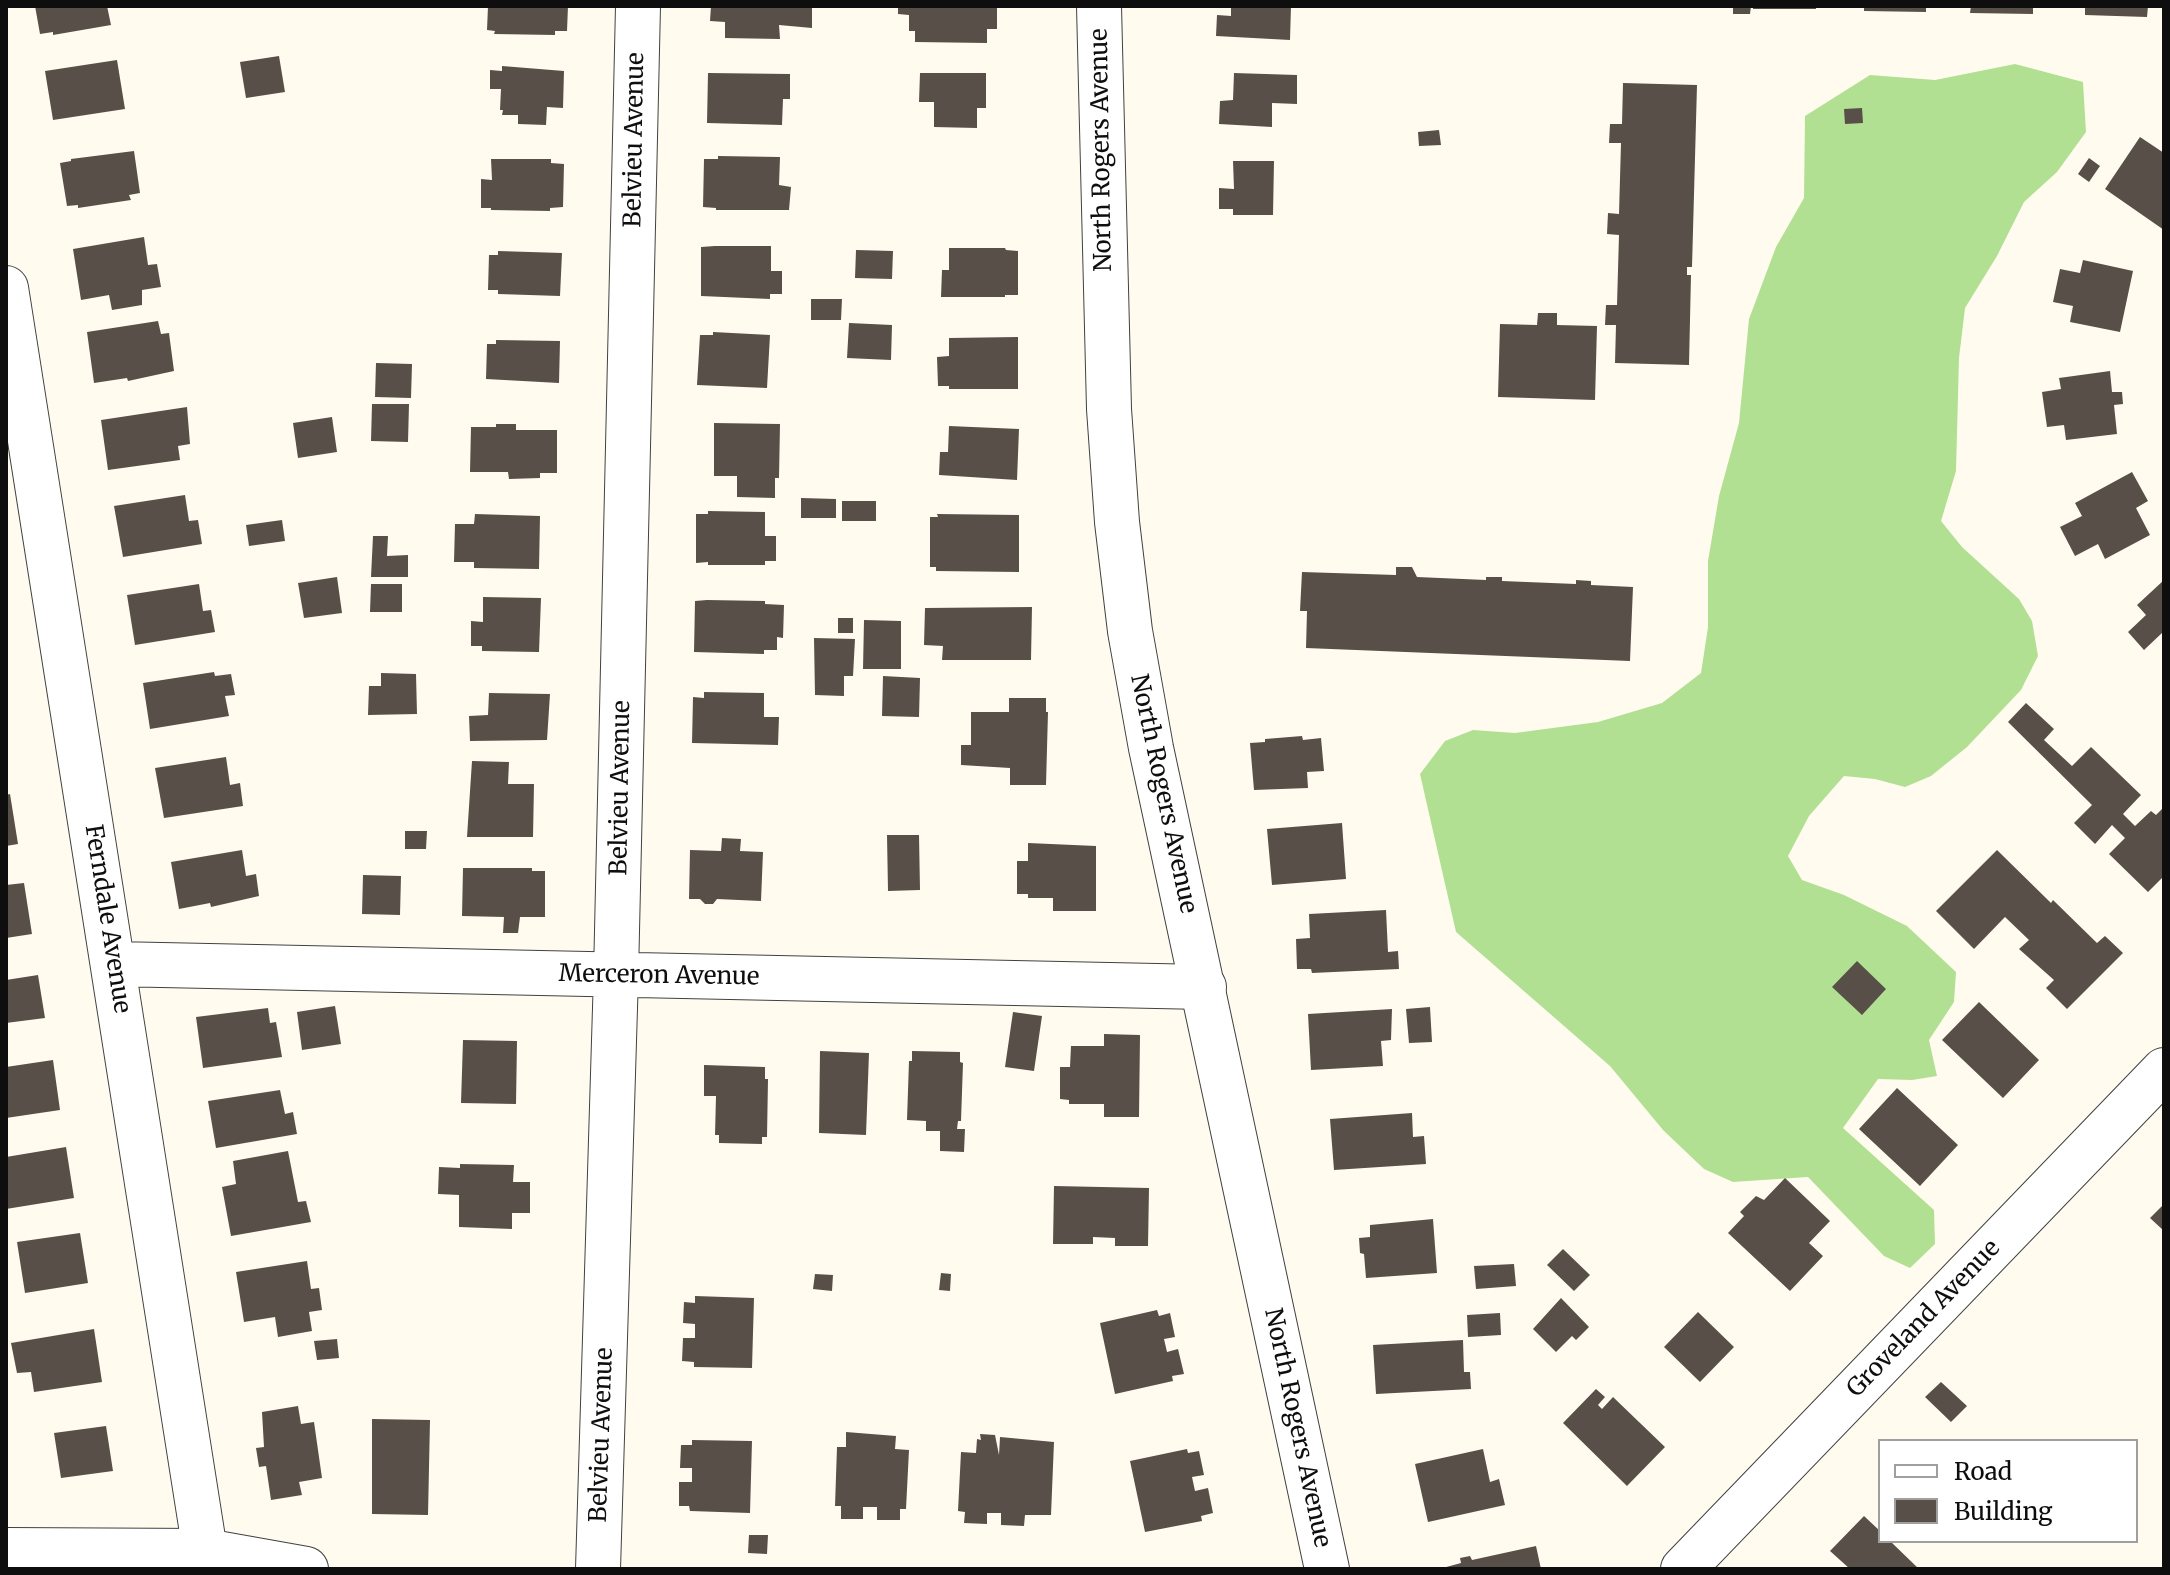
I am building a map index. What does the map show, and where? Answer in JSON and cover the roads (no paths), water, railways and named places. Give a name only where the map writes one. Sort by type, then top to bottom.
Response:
[{"type":"street","name":"Belvieu Avenue","points":[[598,1569],[616,975],[638,6]]},
{"type":"street","name":"North Rogers Avenue","points":[[1099,6],[1108,380],[1117,522],[1130,631],[1151,748],[1327,1569]]},
{"type":"street","name":"Ferndale Avenue","points":[[6,288],[205,1551]]},
{"type":"street","name":"Merceron Avenue","points":[[114,964],[1204,987]]},
{"type":"street","name":"Groveland Avenue","points":[[1683,1569],[2164,1070]]},
{"type":"street","points":[[6,1550],[205,1551],[306,1569]]}]
